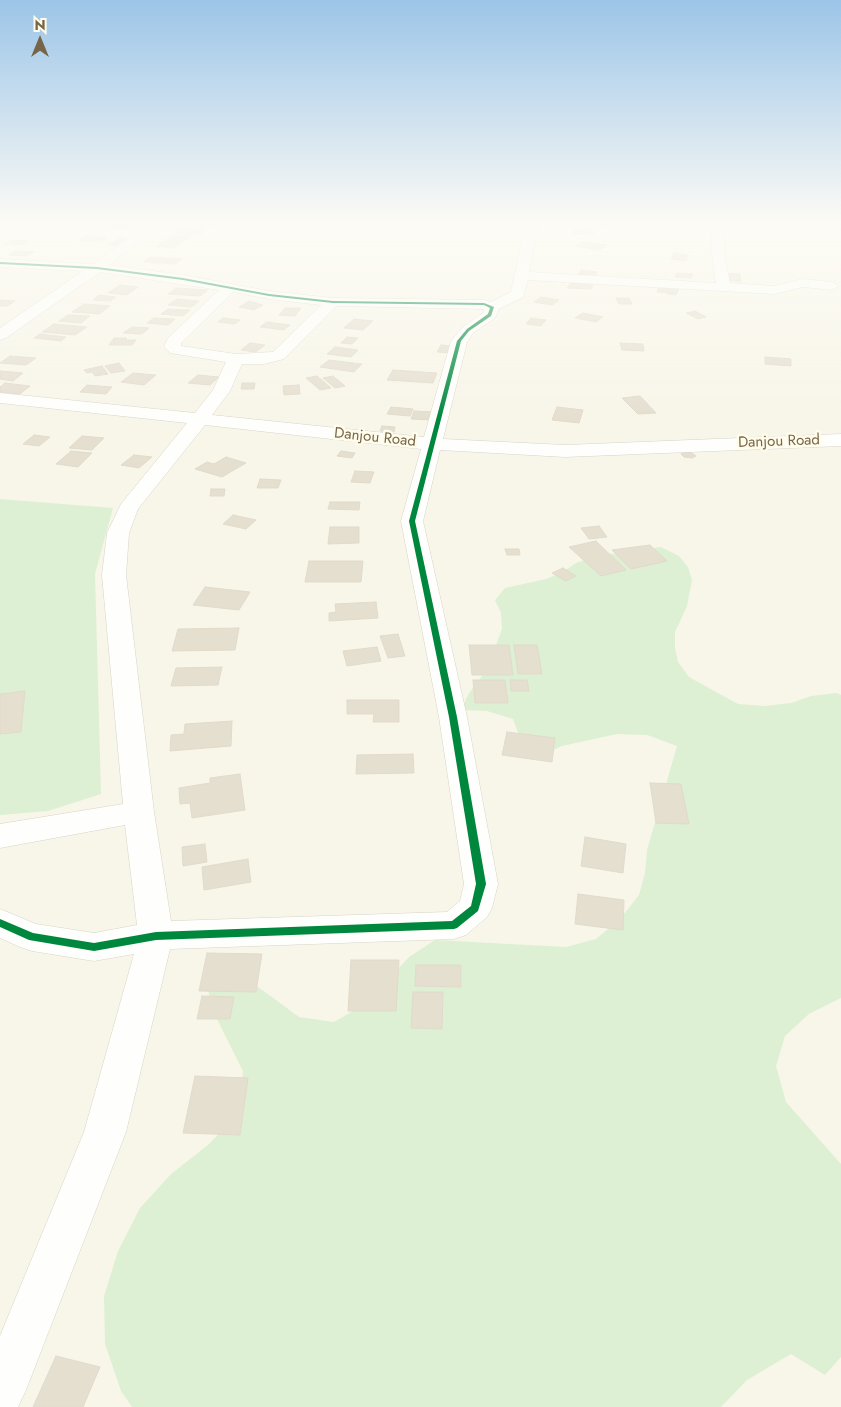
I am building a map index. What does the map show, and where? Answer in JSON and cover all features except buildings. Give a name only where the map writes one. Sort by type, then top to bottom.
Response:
[{"type":"street","points":[[0,335],[69,288]]},
{"type":"street","points":[[333,302],[278,356],[264,359],[236,359],[194,354],[176,350],[172,346],[174,341],[229,288],[269,295],[333,302],[484,304],[492,307],[518,294],[519,288]]},
{"type":"street","points":[[744,288],[774,290],[784,288]]},
{"type":"street","points":[[0,923],[32,937],[94,947],[156,936],[454,924],[475,908],[481,884],[453,716],[412,521],[459,340],[468,330],[490,315],[492,307]]},
{"type":"street","points":[[0,1390],[9,1373],[105,1132],[156,936],[139,812],[114,575],[118,532],[128,508],[221,391],[236,359]]},
{"type":"street","name":"Danjou Road","points":[[0,398],[432,444],[565,451],[841,440]]},
{"type":"street","points":[[0,836],[139,812]]},
{"type":"green space","points":[[0,499],[113,508],[95,574],[101,794],[48,811],[0,815],[0,734],[21,731],[25,691],[0,694]]},
{"type":"green space","points":[[661,547],[679,556],[688,567],[692,580],[687,606],[675,632],[675,648],[678,662],[689,677],[738,704],[765,706],[791,703],[811,696],[837,693],[841,695],[841,998],[809,1014],[785,1036],[776,1066],[786,1102],[841,1164],[841,1357],[825,1375],[791,1354],[747,1380],[721,1407],[132,1407],[121,1391],[105,1344],[104,1296],[118,1251],[140,1208],[171,1174],[208,1145],[238,1114],[243,1071],[213,1011],[206,982],[246,978],[299,1017],[334,1022],[365,1004],[409,957],[435,940],[566,947],[596,939],[620,919],[639,895],[645,873],[647,850],[677,746],[647,735],[617,734],[562,746],[540,756],[520,738],[513,719],[487,711],[461,710],[469,693],[482,676],[490,661],[502,629],[501,613],[495,600],[505,588],[546,579],[563,572],[576,563],[596,556]]},
{"type":"cycle path","points":[[0,923],[32,937],[94,947],[156,936],[454,925],[475,908],[481,884],[453,717],[412,521],[459,341],[468,330],[490,315],[492,307],[484,304],[333,302],[269,295],[230,288]]}]
